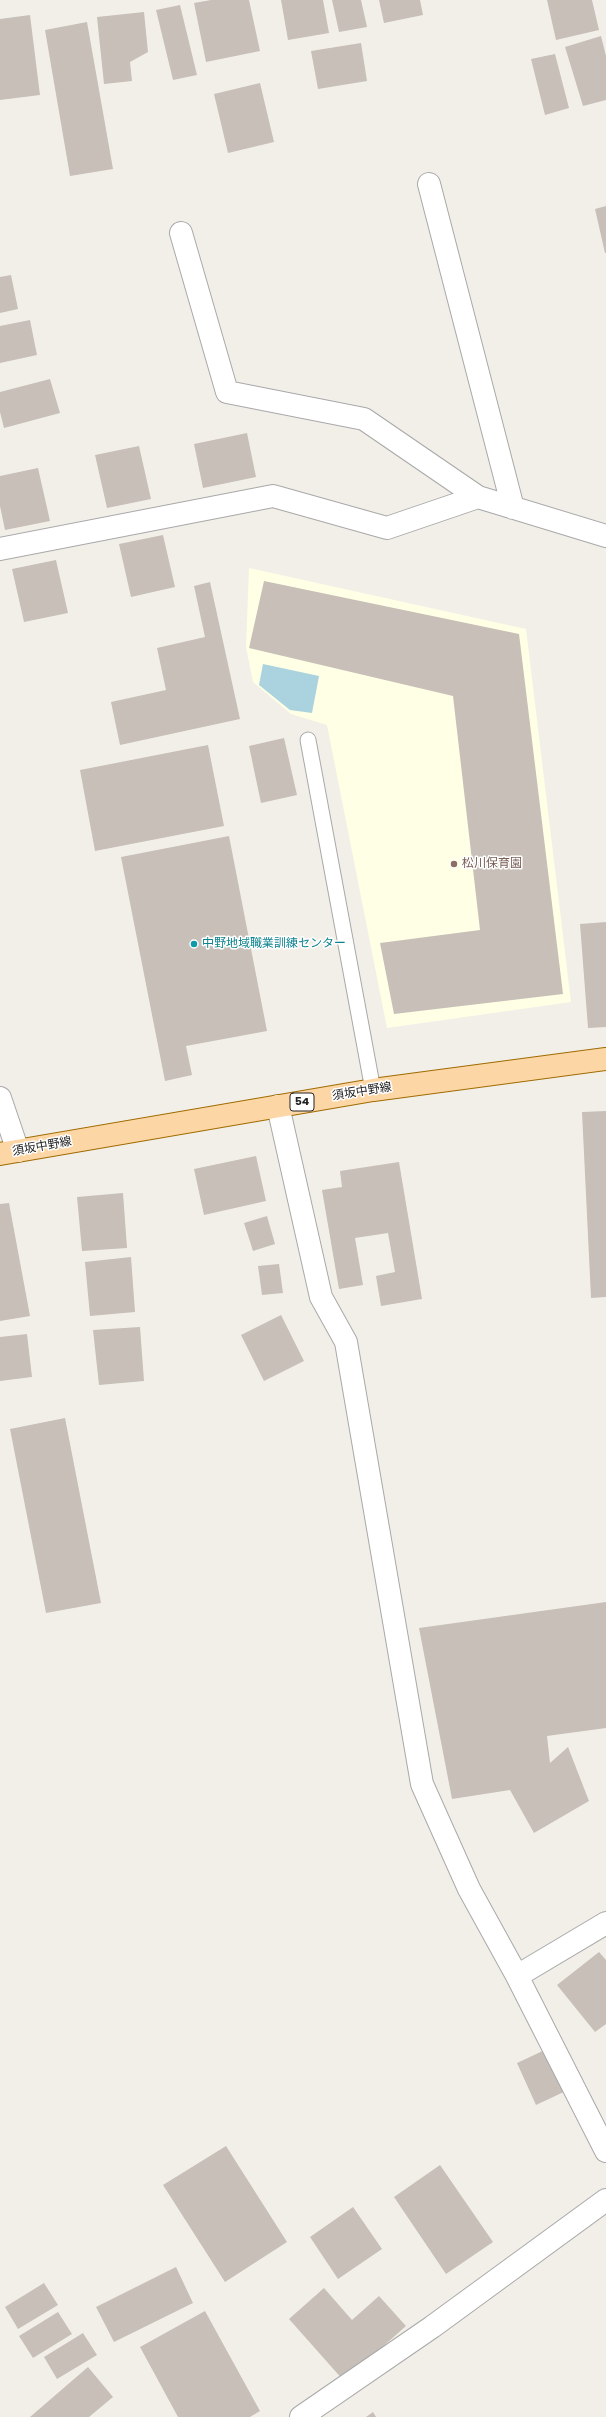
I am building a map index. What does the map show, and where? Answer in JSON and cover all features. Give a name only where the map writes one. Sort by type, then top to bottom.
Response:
[{"type":"main road","name":"須坂中野線","points":[[9,1152],[373,1090],[606,1059]]},
{"type":"street","points":[[429,184],[513,508]]},
{"type":"street","points":[[181,234],[227,392],[364,419],[478,497],[606,536]]},
{"type":"street","points":[[0,549],[273,496],[387,528],[478,497]]},
{"type":"street","points":[[0,1098],[9,1152]]},
{"type":"street","points":[[278,1106],[321,1297],[346,1342],[422,1784],[469,1890],[517,1976],[606,2151]]},
{"type":"street","points":[[517,1976],[606,1923]]},
{"type":"street","points":[[301,2417],[432,2327],[606,2200]]},
{"type":"lane","points":[[308,740],[373,1090]]},
{"type":"shaded area","name":"松川保育園","points":[[249,568],[526,629],[571,1002],[387,1028],[327,725],[291,714],[253,682],[246,647]]},
{"type":"water","points":[[263,664],[319,676],[312,713],[290,710],[259,685]]},
{"type":"building","points":[[211,0],[249,0],[260,51],[206,62],[194,3]]},
{"type":"building","points":[[281,0],[323,0],[329,33],[288,40]]},
{"type":"building","points":[[332,0],[361,0],[367,27],[339,32]]},
{"type":"building","points":[[379,0],[420,0],[423,15],[384,23]]},
{"type":"building","points":[[547,0],[592,0],[599,30],[556,40]]},
{"type":"building","points":[[180,5],[197,75],[173,80],[156,10]]},
{"type":"building","points":[[144,12],[148,52],[130,62],[132,81],[104,84],[97,17]]},
{"type":"building","points":[[30,15],[40,95],[0,100],[0,19]]},
{"type":"building","points":[[87,22],[113,169],[70,176],[45,30]]},
{"type":"building","points":[[601,36],[606,56],[606,100],[583,106],[565,47]]},
{"type":"building","points":[[361,43],[367,81],[318,89],[311,51]]},
{"type":"building","points":[[555,54],[569,108],[545,115],[531,59]]},
{"type":"building","points":[[260,83],[274,142],[228,153],[214,94]]},
{"type":"building","points":[[606,206],[606,253],[605,253],[595,209]]},
{"type":"building","points":[[11,275],[18,309],[0,313],[0,277]]},
{"type":"building","points":[[30,320],[37,355],[0,363],[0,326]]},
{"type":"building","points":[[50,379],[60,413],[4,428],[0,412],[0,392]]},
{"type":"building","points":[[247,433],[256,477],[203,488],[194,444]]},
{"type":"building","points":[[139,446],[151,499],[107,508],[95,455]]},
{"type":"building","points":[[38,468],[50,521],[5,530],[0,506],[0,476]]},
{"type":"building","points":[[163,535],[175,587],[131,597],[119,544]]},
{"type":"building","points":[[56,560],[68,613],[24,622],[12,569]]},
{"type":"building","points":[[264,581],[519,634],[563,994],[394,1014],[380,943],[480,930],[453,696],[249,648]]},
{"type":"building","points":[[210,582],[240,719],[120,745],[111,702],[166,690],[157,648],[205,637],[194,586]]},
{"type":"building","points":[[284,738],[297,795],[261,803],[249,746]]},
{"type":"building","points":[[208,745],[224,826],[95,851],[80,770]]},
{"type":"building","name":"中野地域職業訓練センター","points":[[229,836],[267,1031],[186,1046],[192,1075],[165,1081],[121,857]]},
{"type":"building","points":[[606,922],[606,1027],[588,1028],[580,924]]},
{"type":"building","points":[[606,1111],[606,1297],[591,1298],[582,1112]]},
{"type":"building","points":[[256,1156],[266,1201],[204,1215],[194,1169]]},
{"type":"building","points":[[399,1162],[422,1299],[381,1306],[376,1276],[395,1272],[388,1233],[355,1238],[363,1285],[339,1289],[322,1190],[342,1187],[340,1171]]},
{"type":"building","points":[[123,1193],[127,1248],[82,1251],[77,1197]]},
{"type":"building","points":[[9,1203],[30,1316],[0,1321],[0,1204]]},
{"type":"building","points":[[267,1216],[275,1244],[253,1251],[244,1223]]},
{"type":"building","points":[[131,1257],[135,1312],[90,1316],[85,1262]]},
{"type":"building","points":[[279,1264],[283,1293],[262,1295],[258,1266]]},
{"type":"building","points":[[281,1315],[304,1361],[264,1381],[241,1335]]},
{"type":"building","points":[[140,1327],[144,1381],[99,1385],[93,1330]]},
{"type":"building","points":[[27,1334],[32,1377],[0,1381],[0,1337]]},
{"type":"building","points":[[65,1418],[101,1603],[46,1613],[10,1429]]},
{"type":"building","points":[[606,1602],[606,1728],[547,1736],[550,1763],[568,1747],[589,1801],[534,1833],[510,1790],[452,1799],[419,1628]]},
{"type":"building","points":[[599,1952],[606,1960],[606,2024],[595,2032],[557,1985]]},
{"type":"building","points":[[549,2048],[568,2090],[536,2105],[517,2063]]},
{"type":"building","points":[[226,2146],[287,2242],[225,2282],[163,2185]]},
{"type":"building","points":[[440,2165],[493,2242],[446,2274],[394,2197]]},
{"type":"building","points":[[353,2207],[382,2249],[338,2279],[310,2237]]},
{"type":"building","points":[[176,2267],[193,2303],[114,2342],[96,2307]]},
{"type":"building","points":[[44,2283],[58,2305],[18,2329],[5,2307]]},
{"type":"building","points":[[324,2288],[352,2320],[379,2296],[406,2326],[344,2381],[289,2319]]},
{"type":"building","points":[[205,2311],[260,2411],[250,2417],[178,2417],[140,2347]]},
{"type":"building","points":[[58,2312],[72,2334],[33,2358],[19,2336]]},
{"type":"building","points":[[83,2333],[97,2355],[57,2379],[44,2357]]},
{"type":"building","points":[[88,2367],[113,2397],[89,2417],[30,2417]]},
{"type":"building","points":[[373,2412],[376,2417],[366,2417]]},
{"type":"place","name":"松川保育園","points":[[454,864]]},
{"type":"place","name":"中野地域職業訓練センター","points":[[194,944]]}]
